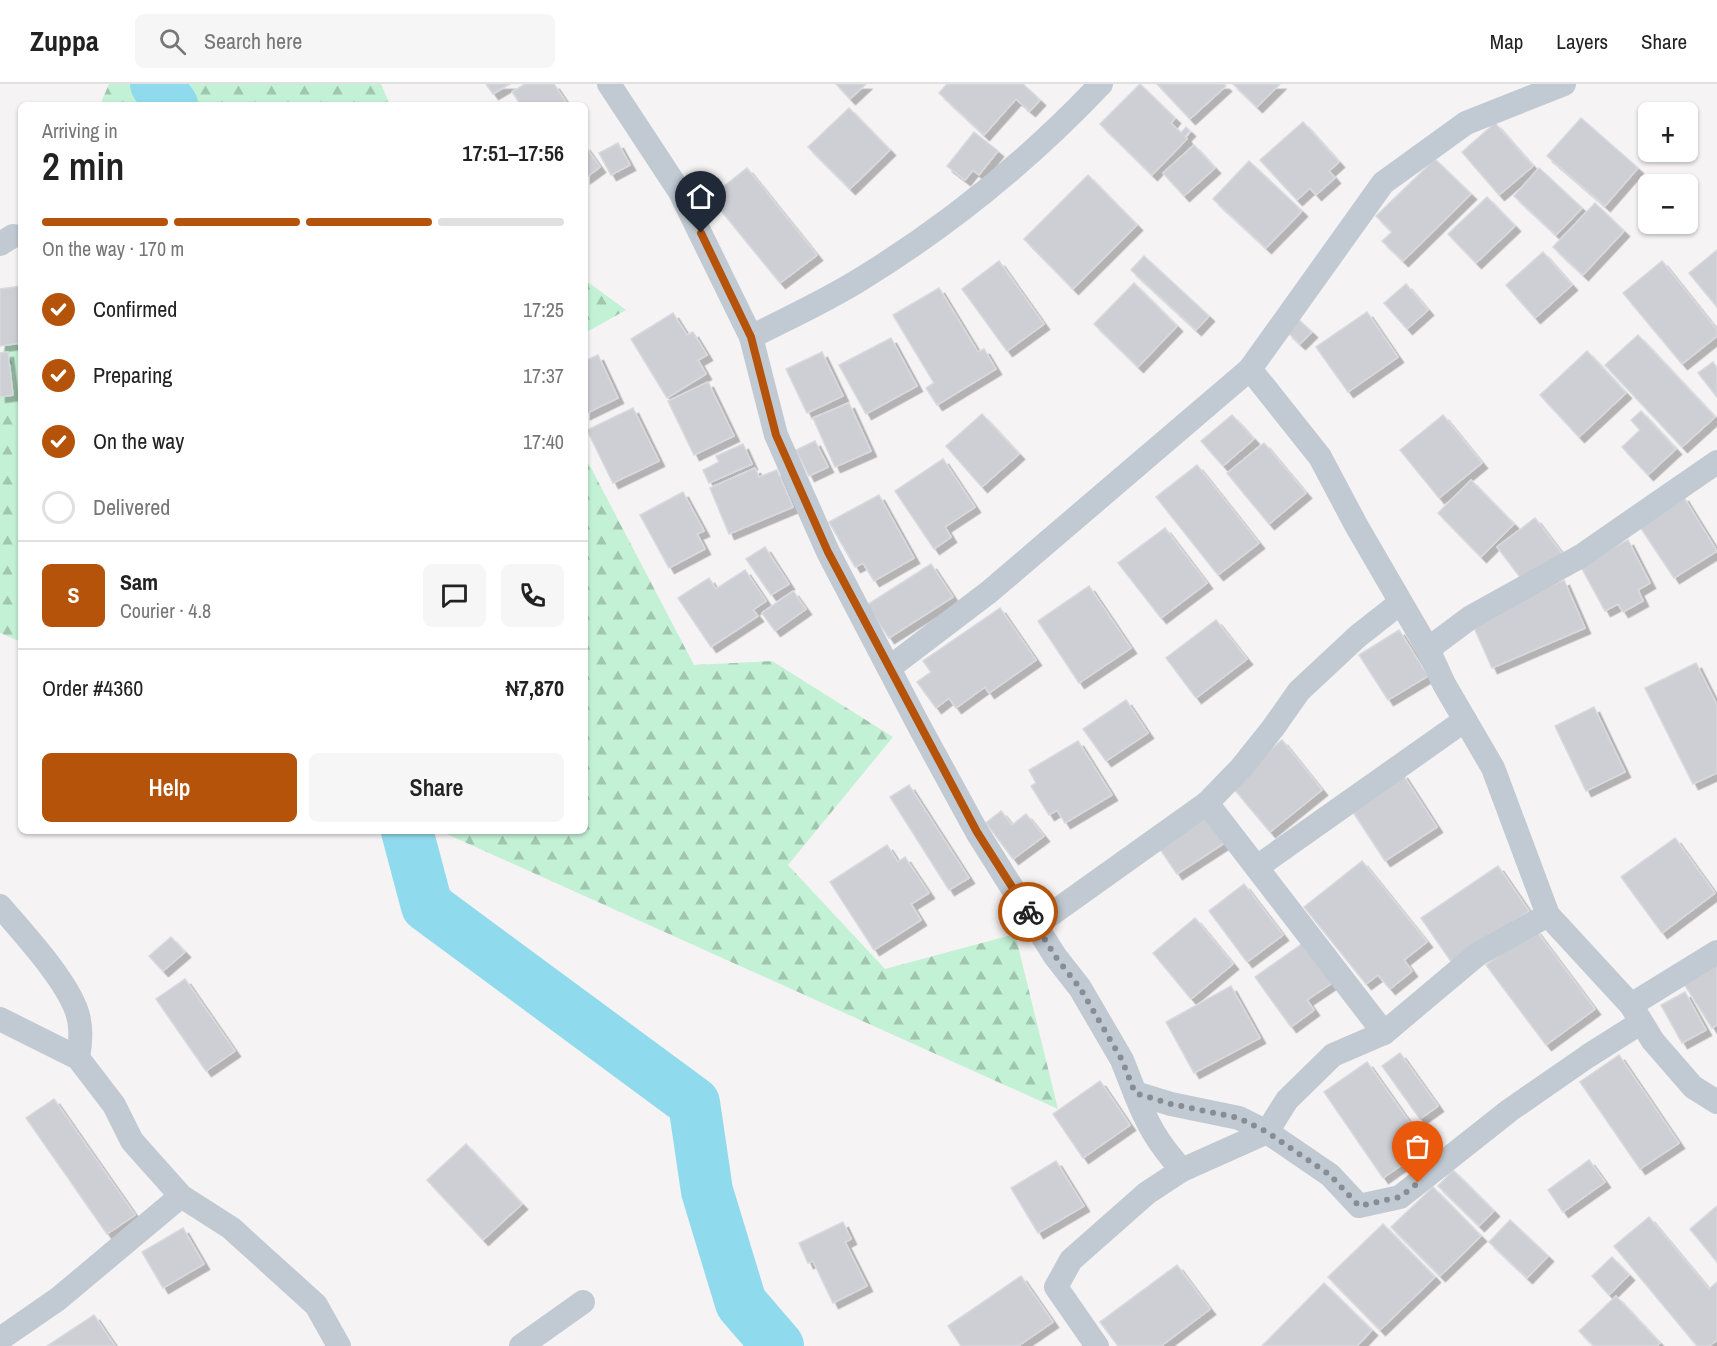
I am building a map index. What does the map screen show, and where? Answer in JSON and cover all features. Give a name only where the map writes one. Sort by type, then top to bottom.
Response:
[{"type":"street","points":[[609,84],[680,192],[751,337],[776,435],[828,552],[889,668],[977,832],[1055,956],[1080,988],[1122,1060],[1144,1116],[1158,1143],[1182,1170]]},
{"type":"street","points":[[751,337],[859,280],[921,240],[1012,171],[1063,124],[1101,84]]},
{"type":"street","points":[[889,668],[998,584],[1250,369],[1383,183],[1467,123],[1564,84]]},
{"type":"street","points":[[1250,369],[1320,457],[1400,603],[1428,649],[1444,684],[1493,768],[1548,915],[1635,1014],[1653,1041],[1693,1087],[1717,1101]]},
{"type":"street","points":[[1428,649],[1471,617],[1581,556],[1717,462]]},
{"type":"street","points":[[1036,925],[1207,803],[1241,768],[1299,691],[1358,636],[1400,603]]},
{"type":"street","points":[[1257,867],[1465,720]]},
{"type":"street","points":[[1207,803],[1384,1033]]},
{"type":"street","points":[[0,906],[70,996],[77,1013],[82,1038],[78,1058]]},
{"type":"street","points":[[1097,1346],[1056,1287],[1071,1260],[1147,1193],[1182,1170],[1267,1132],[1287,1100],[1333,1055],[1384,1033],[1479,954],[1548,915]]},
{"type":"street","points":[[1135,1093],[1171,1104],[1239,1118],[1267,1132],[1330,1175],[1359,1206],[1400,1197],[1510,1110],[1588,1056],[1635,1014],[1717,952]]},
{"type":"street","points":[[0,1019],[78,1058],[114,1105],[132,1141],[181,1196],[231,1228],[316,1305],[339,1346]]},
{"type":"street","points":[[0,1339],[58,1299],[181,1196]]},
{"type":"street","points":[[520,1346],[583,1302]]},
{"type":"green space","points":[[109,84],[381,84],[389,102],[101,102]]},
{"type":"green space","points":[[588,282],[626,310],[588,331]]},
{"type":"green space","points":[[18,314],[18,641],[0,633],[0,359]]},
{"type":"green space","points":[[588,464],[694,665],[772,661],[893,737],[788,865],[885,969],[1015,934],[1058,1109],[447,834],[588,834]]},
{"type":"building","points":[[486,84],[510,84],[493,94]]},
{"type":"building","points":[[525,84],[554,84],[566,102],[519,102],[512,92]]},
{"type":"building","points":[[836,84],[866,84],[850,99]]},
{"type":"building","points":[[947,84],[1023,84],[1040,100],[1030,111],[1016,99],[984,135],[939,93]]},
{"type":"building","points":[[1140,84],[1175,118],[1171,123],[1181,133],[1186,127],[1190,131],[1185,136],[1187,139],[1152,175],[1100,124]]},
{"type":"building","points":[[1157,84],[1224,84],[1226,86],[1190,119]]},
{"type":"building","points":[[1233,84],[1280,84],[1257,107]]},
{"type":"building","points":[[849,108],[890,150],[850,189],[808,147]]},
{"type":"building","points":[[1581,118],[1638,168],[1605,206],[1547,156]]},
{"type":"building","points":[[1303,122],[1339,162],[1329,171],[1335,178],[1316,195],[1310,188],[1297,200],[1260,160]]},
{"type":"building","points":[[1495,123],[1533,166],[1499,195],[1462,152]]},
{"type":"building","points":[[974,132],[998,151],[979,175],[973,170],[965,180],[947,166]]},
{"type":"building","points":[[618,143],[630,165],[611,175],[599,153]]},
{"type":"building","points":[[1194,145],[1215,168],[1184,196],[1163,173]]},
{"type":"building","points":[[588,150],[600,167],[588,176]]},
{"type":"building","points":[[1435,159],[1471,194],[1403,261],[1382,241],[1392,232],[1376,216]]},
{"type":"building","points":[[1249,161],[1302,211],[1266,248],[1213,199]]},
{"type":"building","points":[[747,168],[817,255],[780,283],[710,197]]},
{"type":"building","points":[[1539,168],[1582,208],[1556,235],[1514,196]]},
{"type":"building","points":[[1088,175],[1137,225],[1073,289],[1024,239]]},
{"type":"building","points":[[1487,197],[1515,226],[1476,263],[1448,234]]},
{"type":"building","points":[[1595,203],[1624,231],[1583,275],[1553,247]]},
{"type":"building","points":[[1717,250],[1717,307],[1689,273]]},
{"type":"building","points":[[1543,252],[1572,285],[1535,318],[1506,285]]},
{"type":"building","points":[[1144,256],[1209,316],[1196,330],[1131,270]]},
{"type":"building","points":[[999,261],[1044,324],[1007,351],[962,289]]},
{"type":"building","points":[[1662,261],[1717,330],[1717,336],[1682,364],[1623,293]]},
{"type":"building","points":[[1134,283],[1177,326],[1138,367],[1094,324]]},
{"type":"building","points":[[1406,284],[1428,310],[1407,329],[1384,303]]},
{"type":"building","points":[[18,286],[18,343],[0,346],[0,289]]},
{"type":"building","points":[[939,288],[978,352],[984,349],[996,369],[937,405],[926,388],[934,383],[893,315]]},
{"type":"building","points":[[1367,312],[1398,357],[1348,392],[1316,347]]},
{"type":"building","points":[[673,313],[687,335],[693,332],[707,355],[698,360],[706,374],[667,398],[631,339]]},
{"type":"building","points":[[1299,320],[1312,332],[1300,344],[1287,332]]},
{"type":"building","points":[[1638,335],[1715,417],[1682,447],[1605,365]]},
{"type":"building","points":[[891,338],[917,386],[866,414],[839,365]]},
{"type":"building","points":[[1587,351],[1626,393],[1579,437],[1540,395]]},
{"type":"building","points":[[8,352],[13,395],[0,397],[0,353]]},
{"type":"building","points":[[822,352],[843,396],[807,413],[786,369]]},
{"type":"building","points":[[598,355],[618,398],[588,413],[588,360]]},
{"type":"building","points":[[1713,362],[1717,368],[1717,397],[1698,373]]},
{"type":"building","points":[[708,382],[734,436],[694,455],[668,401]]},
{"type":"building","points":[[849,403],[871,451],[835,467],[813,418]]},
{"type":"building","points":[[633,408],[659,461],[613,483],[588,430]]},
{"type":"building","points":[[1641,411],[1676,449],[1648,475],[1622,447],[1640,430],[1631,420]]},
{"type":"building","points":[[982,414],[1019,454],[982,487],[946,446]]},
{"type":"building","points":[[1232,415],[1254,439],[1223,466],[1201,441]]},
{"type":"building","points":[[1443,415],[1482,463],[1439,498],[1400,450]]},
{"type":"building","points":[[815,441],[828,467],[809,476],[796,450]]},
{"type":"building","points":[[1264,443],[1306,493],[1269,524],[1227,473]]},
{"type":"building","points":[[743,444],[752,464],[709,483],[703,470],[719,462],[716,456]]},
{"type":"building","points":[[943,459],[975,507],[945,527],[951,537],[934,549],[895,491]]},
{"type":"building","points":[[1197,465],[1259,543],[1218,575],[1156,497]]},
{"type":"building","points":[[755,468],[759,477],[777,470],[793,507],[729,534],[710,488]]},
{"type":"building","points":[[1471,480],[1514,524],[1481,557],[1438,513]]},
{"type":"building","points":[[683,492],[704,531],[697,534],[705,549],[669,568],[640,515]]},
{"type":"building","points":[[879,495],[914,558],[874,581],[863,563],[855,567],[829,522]]},
{"type":"building","points":[[1683,496],[1717,551],[1674,578],[1638,524]]},
{"type":"building","points":[[1535,518],[1564,556],[1526,585],[1497,547]]},
{"type":"building","points":[[1165,528],[1207,583],[1161,618],[1118,563]]},
{"type":"building","points":[[1628,540],[1650,583],[1638,590],[1643,601],[1623,612],[1618,604],[1605,611],[1580,565]]},
{"type":"building","points":[[765,547],[789,584],[771,595],[746,559]]},
{"type":"building","points":[[931,564],[953,597],[889,638],[867,605]]},
{"type":"building","points":[[745,570],[766,601],[753,610],[758,616],[711,647],[678,598],[709,578],[716,589]]},
{"type":"building","points":[[1564,580],[1585,628],[1492,668],[1471,621]]},
{"type":"building","points":[[1089,586],[1131,648],[1079,683],[1038,621]]},
{"type":"building","points":[[793,591],[806,609],[775,631],[762,613]]},
{"type":"building","points":[[1000,608],[1036,660],[989,693],[985,687],[956,708],[949,698],[936,708],[917,682],[931,672],[923,661]]},
{"type":"building","points":[[1216,620],[1247,659],[1196,698],[1166,658]]},
{"type":"building","points":[[1399,630],[1428,676],[1388,700],[1359,655]]},
{"type":"building","points":[[1696,663],[1717,705],[1717,773],[1693,784],[1645,688]]},
{"type":"building","points":[[1126,700],[1148,733],[1106,761],[1083,729]]},
{"type":"building","points":[[1594,707],[1625,772],[1586,791],[1555,726]]},
{"type":"building","points":[[1282,740],[1322,790],[1270,832],[1229,783]]},
{"type":"building","points":[[1078,741],[1112,795],[1065,823],[1057,810],[1049,815],[1031,786],[1036,783],[1029,770]]},
{"type":"building","points":[[1402,773],[1437,827],[1385,861],[1349,806]]},
{"type":"building","points":[[909,785],[969,878],[949,890],[890,797]]},
{"type":"building","points":[[1203,809],[1226,842],[1177,874],[1155,842]]},
{"type":"building","points":[[1001,811],[1012,825],[1026,814],[1044,836],[1013,859],[986,823]]},
{"type":"building","points":[[1675,838],[1715,893],[1662,933],[1621,877]]},
{"type":"building","points":[[887,845],[898,862],[905,857],[929,893],[911,904],[921,920],[874,950],[830,882]]},
{"type":"building","points":[[1362,861],[1427,942],[1404,960],[1412,971],[1390,989],[1378,975],[1366,984],[1304,907]]},
{"type":"building","points":[[1498,866],[1529,911],[1452,963],[1421,918]]},
{"type":"building","points":[[1244,884],[1283,935],[1247,962],[1209,911]]},
{"type":"building","points":[[1195,918],[1233,964],[1191,999],[1153,953]]},
{"type":"building","points":[[1535,929],[1595,1009],[1546,1045],[1486,965]]},
{"type":"building","points":[[171,937],[185,952],[163,971],[149,956]]},
{"type":"building","points":[[1306,941],[1335,981],[1307,1000],[1314,1010],[1291,1027],[1255,977]]},
{"type":"building","points":[[1717,963],[1717,1025],[1712,1028],[1684,984]]},
{"type":"building","points":[[185,979],[235,1051],[206,1071],[156,999]]},
{"type":"building","points":[[1231,986],[1260,1038],[1194,1073],[1166,1022]]},
{"type":"building","points":[[1685,992],[1706,1030],[1682,1043],[1661,1005]]},
{"type":"building","points":[[1400,1053],[1438,1106],[1420,1119],[1382,1066]]},
{"type":"building","points":[[1619,1055],[1679,1143],[1640,1169],[1580,1082]]},
{"type":"building","points":[[1367,1062],[1427,1147],[1383,1178],[1324,1092]]},
{"type":"building","points":[[1100,1081],[1130,1125],[1083,1158],[1053,1114]]},
{"type":"building","points":[[54,1099],[135,1215],[107,1234],[26,1118]]},
{"type":"building","points":[[466,1144],[522,1204],[483,1240],[427,1180]]},
{"type":"building","points":[[1589,1160],[1605,1182],[1563,1212],[1548,1190]]},
{"type":"building","points":[[1056,1161],[1084,1206],[1038,1233],[1011,1188]]},
{"type":"building","points":[[1453,1170],[1494,1211],[1479,1226],[1438,1186]]},
{"type":"building","points":[[1433,1187],[1481,1236],[1440,1276],[1391,1227]]},
{"type":"building","points":[[1717,1206],[1717,1262],[1690,1229]]},
{"type":"building","points":[[1649,1217],[1709,1289],[1717,1282],[1717,1340],[1709,1346],[1697,1346],[1614,1246]]},
{"type":"building","points":[[1510,1220],[1548,1256],[1527,1278],[1489,1242]]},
{"type":"building","points":[[843,1222],[851,1239],[845,1242],[867,1286],[833,1303],[813,1261],[808,1263],[799,1243]]},
{"type":"building","points":[[1383,1224],[1435,1277],[1380,1330],[1328,1277]]},
{"type":"building","points":[[183,1228],[204,1264],[163,1288],[142,1252]]},
{"type":"building","points":[[1612,1257],[1629,1275],[1609,1295],[1592,1276]]},
{"type":"building","points":[[1177,1265],[1210,1309],[1161,1346],[1118,1346],[1100,1322]]},
{"type":"building","points":[[1021,1276],[1053,1322],[1018,1346],[961,1346],[948,1326]]},
{"type":"building","points":[[1324,1283],[1372,1330],[1357,1346],[1262,1346]]},
{"type":"building","points":[[1616,1296],[1660,1343],[1657,1346],[1594,1346],[1579,1331]]},
{"type":"building","points":[[94,1315],[115,1346],[47,1346]]},
{"type":"waterway","points":[[156,84],[170,102]]},
{"type":"waterway","points":[[408,834],[427,906],[694,1103],[707,1191],[741,1303],[778,1346]]},
{"type":"way so far","points":[[1028,912],[1055,956],[1080,988],[1122,1060],[1135,1093],[1171,1104],[1239,1118],[1267,1132],[1330,1175],[1359,1206],[1400,1197],[1418,1183]]},
{"type":"route","points":[[701,233],[751,337],[776,435],[828,552],[977,832],[1028,912]]}]
